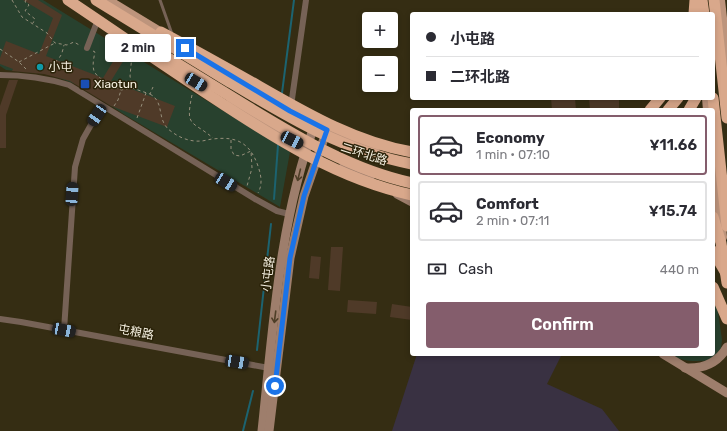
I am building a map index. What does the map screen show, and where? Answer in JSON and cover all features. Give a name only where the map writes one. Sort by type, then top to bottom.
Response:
[{"type":"highway","points":[[68,0],[198,88],[296,149],[328,166],[359,179],[410,194]]},
{"type":"highway","points":[[73,0],[301,138],[333,155],[363,168],[410,181]]},
{"type":"highway","points":[[96,0],[273,108],[309,128],[358,150],[410,164]]},
{"type":"highway","points":[[103,0],[314,118],[363,139],[410,152]]},
{"type":"highway","points":[[694,12],[696,0]]},
{"type":"highway","points":[[702,0],[704,12]]},
{"type":"highway","points":[[711,0],[711,12]]},
{"type":"highway","points":[[714,0],[727,118]]},
{"type":"highway","points":[[652,108],[658,100]]},
{"type":"highway","points":[[670,108],[676,100]]},
{"type":"highway","points":[[715,116],[727,226]]},
{"type":"highway","points":[[715,224],[721,243],[727,277]]},
{"type":"highway","points":[[715,255],[727,277]]},
{"type":"highway","points":[[715,292],[727,319]]},
{"type":"main road","name":"二环北路","points":[[62,0],[273,129],[307,147],[366,170],[410,181]]},
{"type":"main road","name":"二环北路","points":[[107,0],[290,111],[315,124],[373,148],[410,157]]},
{"type":"main road","points":[[696,0],[698,12]]},
{"type":"main road","points":[[720,0],[727,63]]},
{"type":"main road","points":[[715,145],[727,144]]},
{"type":"main road","points":[[715,159],[727,160]]},
{"type":"main road","points":[[715,176],[727,277]]},
{"type":"street","points":[[290,111],[306,0]]},
{"type":"street","points":[[87,48],[97,22]]},
{"type":"street","points":[[0,75],[34,77],[68,85],[255,200],[277,211],[289,214]]},
{"type":"street","points":[[64,330],[75,167],[83,140],[103,107]]},
{"type":"street","name":"小屯路","points":[[262,431],[282,253],[289,214],[307,147],[315,124]]},
{"type":"street","name":"小屯路","points":[[270,431],[290,258],[304,196],[327,130]]},
{"type":"street","points":[[320,153],[410,201]]},
{"type":"street","name":"屯粮路","points":[[0,319],[268,368]]},
{"type":"street","points":[[685,368],[699,367],[711,363],[721,356],[727,347]]},
{"type":"street","points":[[666,356],[727,394]]},
{"type":"lane","points":[[160,0],[172,34],[172,40]]},
{"type":"path","points":[[12,0],[22,17],[47,33],[56,43]]},
{"type":"path","points":[[26,0],[24,2],[29,5],[25,11],[35,19],[33,24]]},
{"type":"path","points":[[19,62],[56,43],[64,44],[74,42],[95,52],[93,64],[94,71],[99,77],[121,90],[132,88],[146,92],[157,98],[160,105],[162,121],[166,128],[172,133],[189,141],[200,142],[213,139],[232,139],[243,142],[251,151],[260,171],[260,190],[255,200]]},
{"type":"path","points":[[51,80],[53,63],[59,58],[64,44]]},
{"type":"path","points":[[0,48],[19,62],[34,77]]},
{"type":"path","points":[[124,53],[125,51],[132,56],[130,76],[132,88]]},
{"type":"path","points":[[196,82],[189,108],[190,120],[194,125],[213,139]]},
{"type":"path","points":[[150,94],[153,87]]},
{"type":"path","points":[[111,111],[118,100],[121,90]]},
{"type":"path","points":[[135,126],[146,92]]},
{"type":"path","points":[[232,139],[231,149],[234,155],[240,156],[251,151]]},
{"type":"path","points":[[243,192],[248,185],[251,175],[251,151]]},
{"type":"shaded area","points":[[416,356],[561,356],[547,384],[602,409],[619,431],[392,431]]},
{"type":"green space","points":[[0,0],[43,0],[290,152],[280,207],[125,115],[81,86],[48,74],[6,70],[0,66]]},
{"type":"green space","points":[[715,290],[722,340],[721,348],[715,356]]},
{"type":"green space","points":[[671,356],[715,356],[712,360],[700,361],[689,361]]},
{"type":"building","name":"小屯","points":[[23,0],[38,0],[62,15],[46,56],[103,78],[120,50],[127,55],[111,81],[175,106],[167,127],[111,106],[70,81],[44,74],[12,71],[13,69],[0,64],[0,58],[6,41],[39,54],[53,18]]},
{"type":"building","points":[[9,80],[18,80],[6,115],[6,148],[0,148],[0,106]]},
{"type":"building","points":[[551,100],[575,100],[576,108],[552,108]]},
{"type":"building","points":[[589,100],[619,100],[619,108],[590,108]]},
{"type":"building","points":[[331,247],[343,247],[340,291],[328,290]]},
{"type":"building","points":[[311,256],[321,257],[319,279],[309,278]]},
{"type":"building","points":[[348,300],[377,302],[376,314],[347,312]]},
{"type":"building","points":[[392,304],[410,307],[410,320],[390,317]]},
{"type":"waterway","points":[[282,93],[294,0]]},
{"type":"waterway","points":[[274,199],[278,145]]},
{"type":"waterway","points":[[257,350],[271,224]]},
{"type":"waterway","points":[[243,431],[253,391]]},
{"type":"place","name":"小屯","points":[[40,67]]},
{"type":"place","name":"Xiaotun","points":[[85,84]]},
{"type":"route","points":[[185,48],[303,119],[327,130],[314,164],[297,222],[290,258],[275,386]]}]
